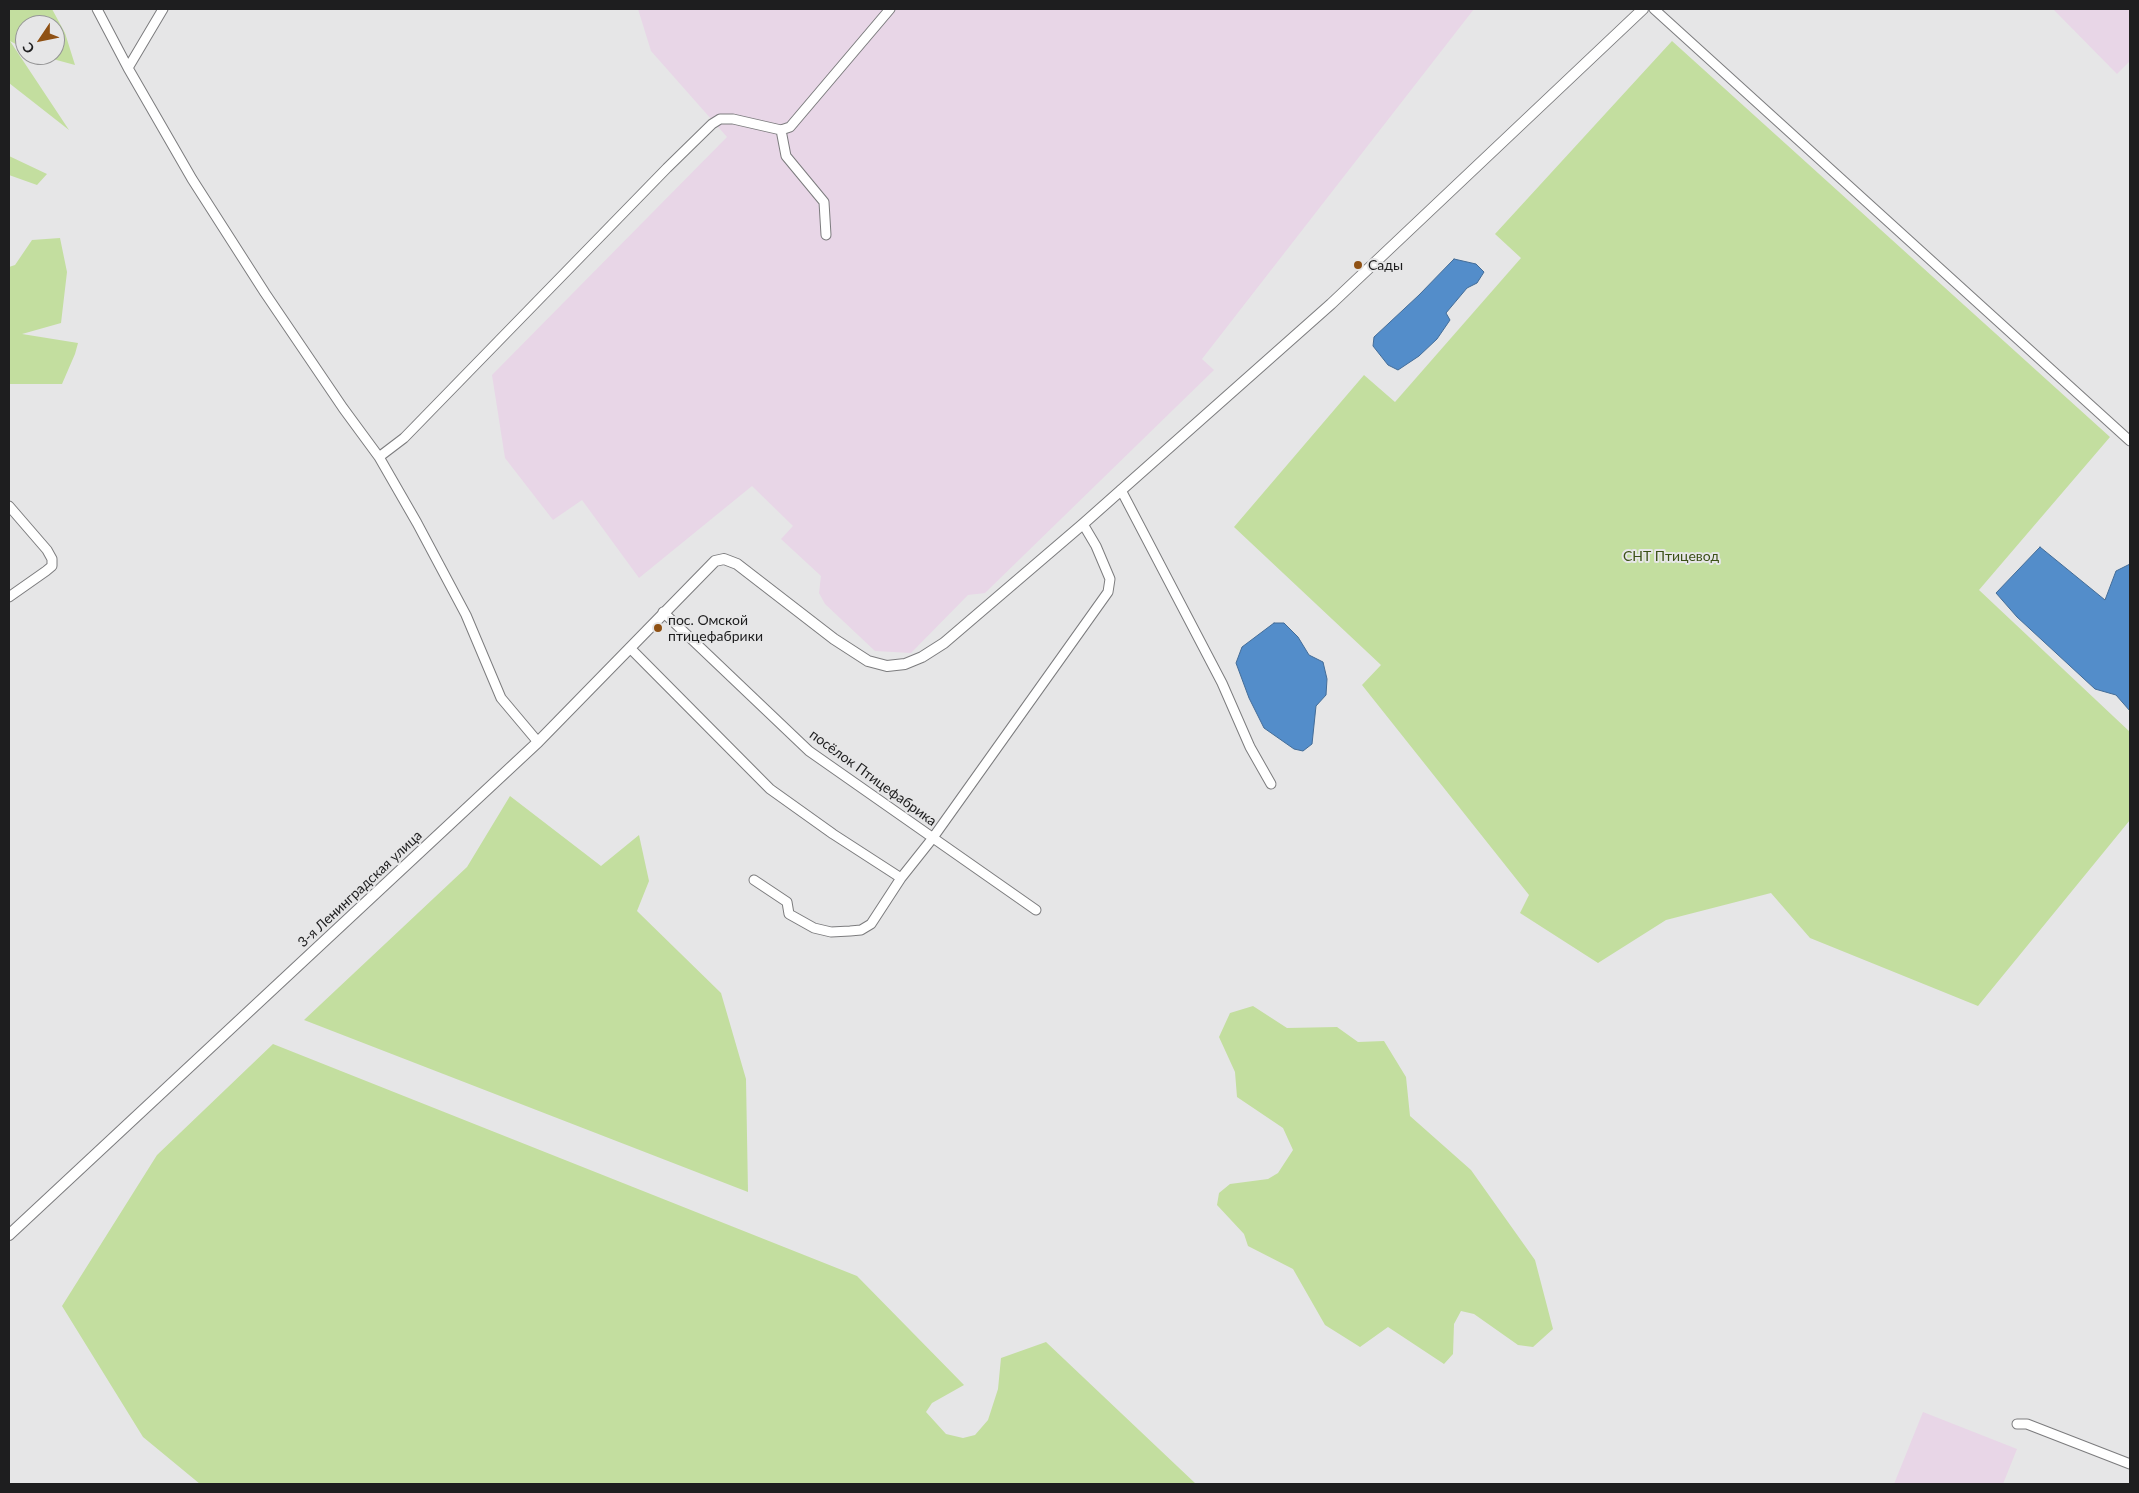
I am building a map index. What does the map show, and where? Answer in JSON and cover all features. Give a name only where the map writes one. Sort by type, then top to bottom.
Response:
[{"type":"street","points":[[97,9],[128,68],[192,179],[342,408],[379,457],[417,522],[466,615],[501,698],[538,742]]},
{"type":"street","points":[[128,68],[163,9]]},
{"type":"street","points":[[379,457],[404,438],[712,124],[720,118],[733,119],[781,130],[790,127],[890,9]]},
{"type":"street","points":[[754,880],[787,902],[790,914],[800,922],[814,928],[831,932],[861,930],[871,924],[901,878],[932,839],[1108,592],[1110,579],[1096,546],[1083,524],[1331,304],[1643,9]]},
{"type":"street","points":[[1654,9],[2130,441]]},
{"type":"street","points":[[781,130],[786,156],[824,202],[826,235]]},
{"type":"street","points":[[1121,490],[1222,682],[1250,747],[1271,784]]},
{"type":"street","points":[[9,506],[47,550],[52,559],[52,566],[9,597]]},
{"type":"street","name":"3-я Ленинградская улица","points":[[9,1235],[538,742],[704,570],[715,561],[724,559],[737,564],[856,655],[887,666],[905,664],[922,657],[944,643],[1083,524]]},
{"type":"street","name":"посёлок Птицефабрика","points":[[664,612],[809,751],[932,839],[1036,910]]},
{"type":"street","points":[[630,648],[770,789],[833,834],[901,878]]},
{"type":"street","points":[[2017,1424],[2027,1424],[2130,1464]]},
{"type":"shaded area","points":[[638,9],[1474,9],[1202,359],[1214,370],[985,593],[968,595],[911,653],[875,651],[825,604],[819,593],[821,576],[781,539],[793,526],[752,486],[639,578],[582,500],[553,520],[505,458],[492,375],[727,137],[651,51]]},
{"type":"shaded area","points":[[2053,9],[2130,9],[2130,61],[2117,74]]},
{"type":"shaded area","points":[[1923,1412],[2017,1449],[2003,1484],[1894,1484]]},
{"type":"green space","points":[[9,9],[52,9],[55,15],[15,15],[15,44],[10,41],[15,49],[15,65],[26,65],[69,130],[9,83]]},
{"type":"green space","points":[[65,33],[75,65],[65,62]]},
{"type":"green space","name":"СНТ Птицевод","points":[[1672,41],[2110,437],[1979,590],[2130,732],[2130,820],[1978,1006],[1810,938],[1771,893],[1666,920],[1598,963],[1520,913],[1529,895],[1362,685],[1381,665],[1234,527],[1364,375],[1395,402],[1521,258],[1495,234]]},
{"type":"green space","points":[[9,156],[47,174],[37,185],[9,175]]},
{"type":"green space","points":[[60,238],[67,272],[61,323],[22,334],[78,343],[75,354],[62,384],[9,384],[9,267],[15,265],[32,240]]},
{"type":"green space","points":[[510,796],[601,866],[639,835],[649,881],[637,911],[721,993],[746,1079],[748,1192],[304,1020],[467,867]]},
{"type":"green space","points":[[1253,1006],[1287,1028],[1337,1027],[1358,1042],[1384,1041],[1406,1077],[1410,1116],[1471,1170],[1535,1260],[1553,1329],[1533,1347],[1518,1345],[1474,1314],[1461,1311],[1454,1324],[1453,1354],[1444,1364],[1388,1327],[1360,1347],[1325,1325],[1293,1269],[1248,1246],[1244,1234],[1217,1205],[1219,1193],[1230,1184],[1268,1179],[1278,1173],[1293,1150],[1283,1128],[1237,1097],[1235,1072],[1219,1037],[1230,1013]]},
{"type":"green space","points":[[273,1044],[857,1276],[964,1385],[932,1403],[926,1412],[946,1434],[963,1438],[975,1435],[988,1420],[998,1389],[1001,1358],[1046,1342],[1196,1484],[200,1484],[143,1437],[62,1306],[157,1155]]},
{"type":"water","points":[[1454,259],[1476,264],[1484,272],[1477,283],[1467,288],[1446,313],[1450,320],[1437,339],[1419,356],[1398,370],[1388,365],[1373,346],[1374,337]]},
{"type":"water","points":[[2040,547],[2105,600],[2116,571],[2130,564],[2130,711],[2116,695],[2095,689],[2017,617],[1996,593]]},
{"type":"water","points":[[1274,623],[1284,623],[1298,637],[1309,655],[1323,662],[1327,679],[1326,695],[1316,706],[1312,744],[1303,751],[1294,749],[1264,728],[1249,698],[1236,663],[1242,647]]},
{"type":"place","name":"Сады","points":[[1358,265]]},
{"type":"place","name":"пос. Омской птицефабрики","points":[[658,628]]}]
